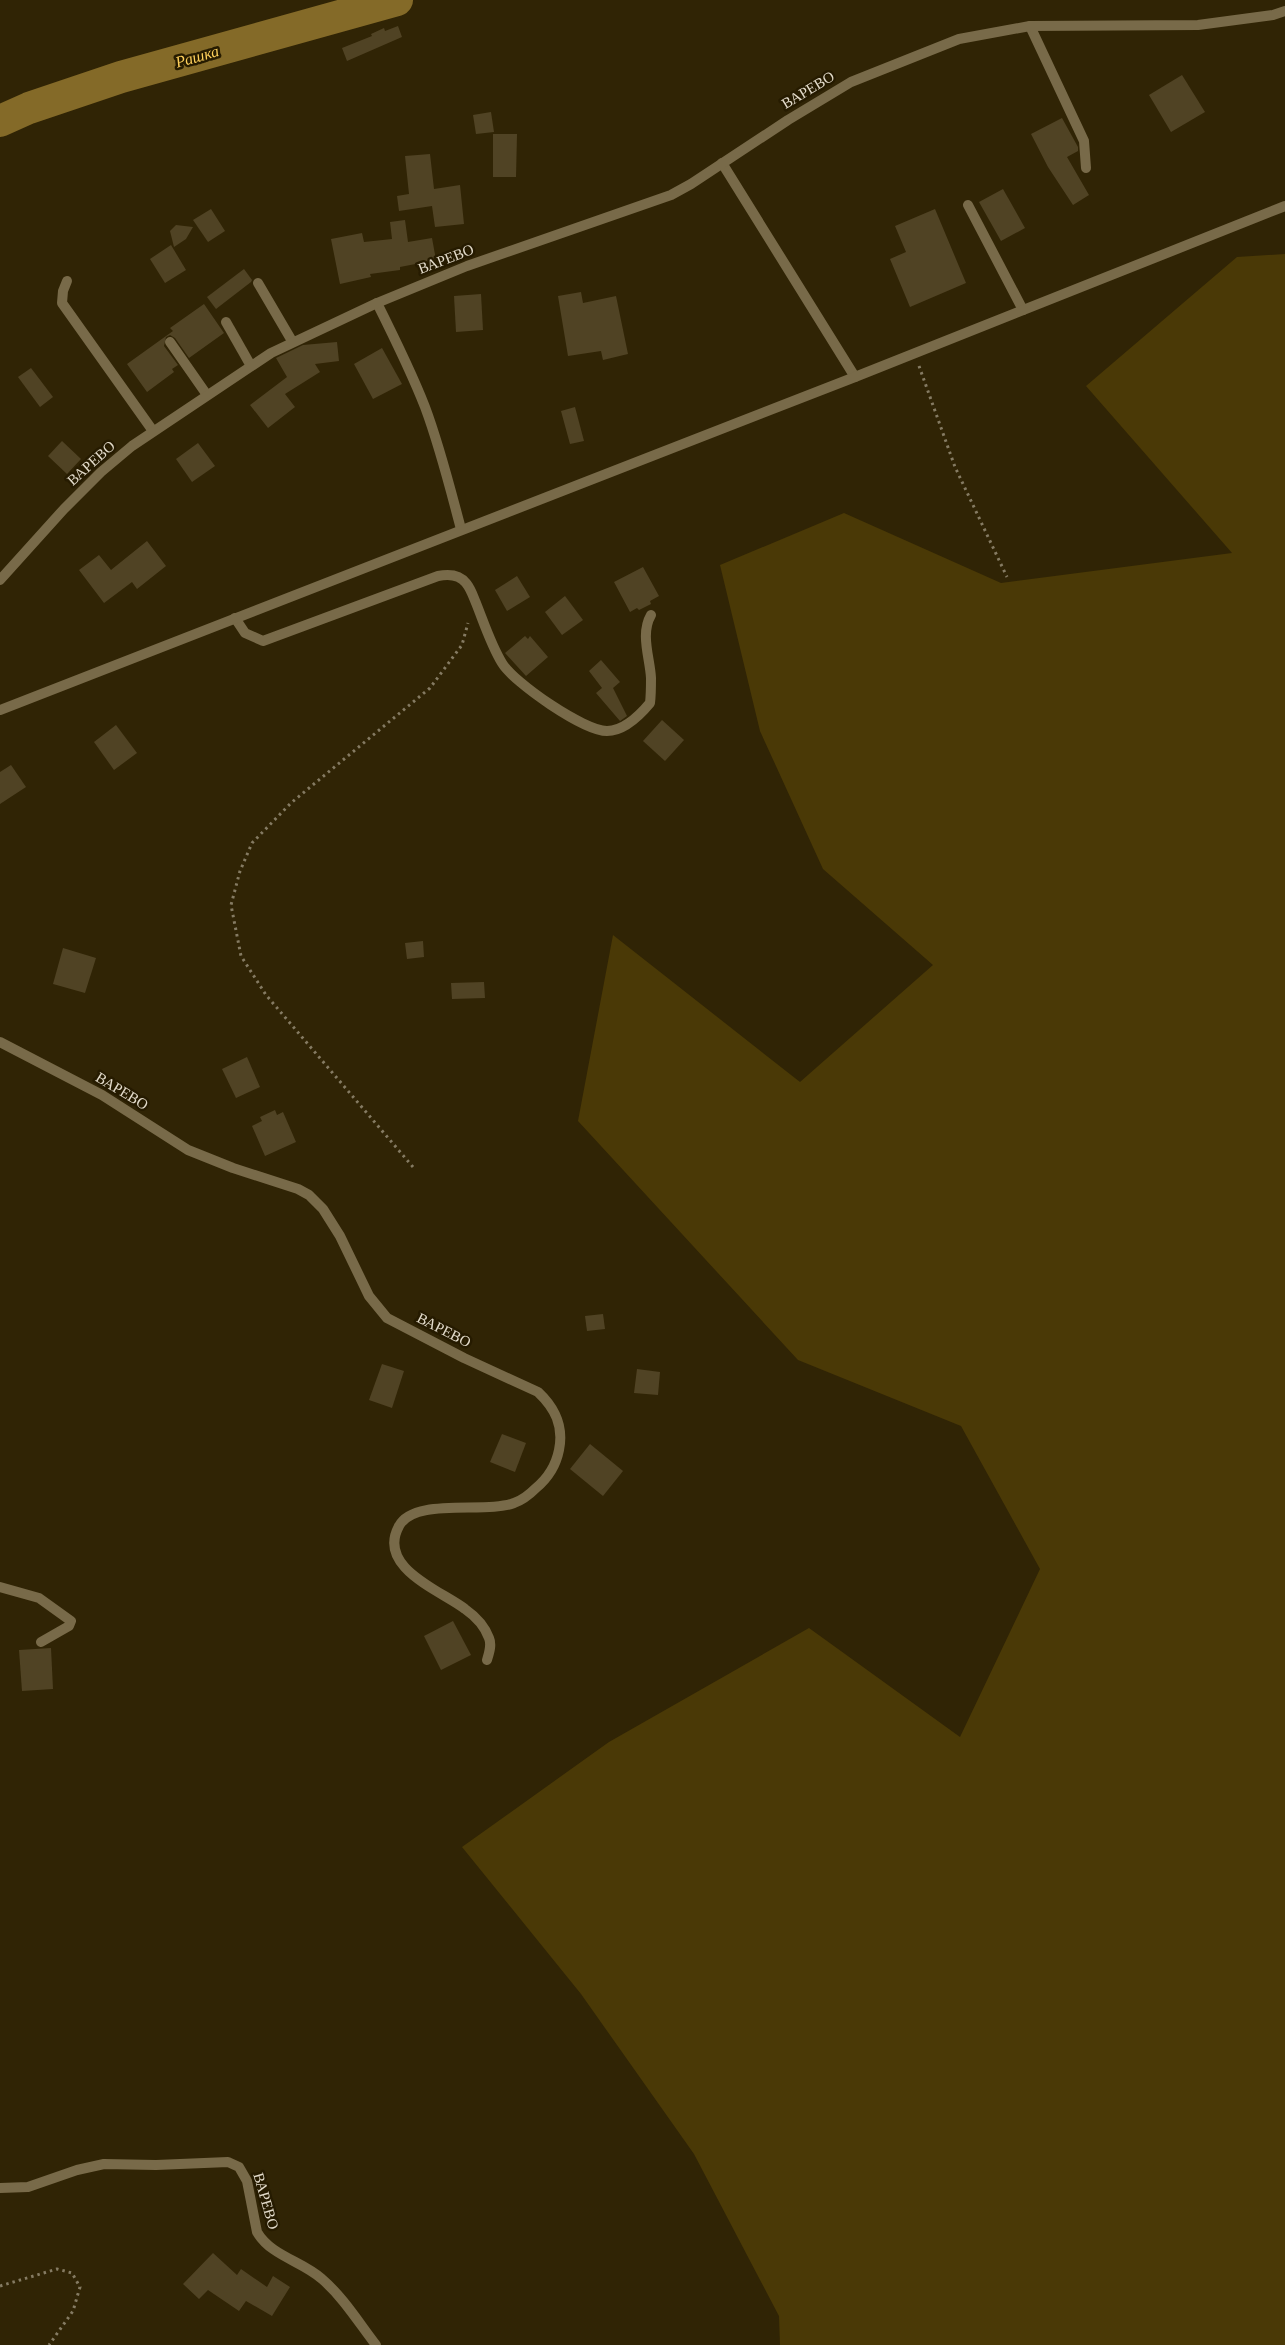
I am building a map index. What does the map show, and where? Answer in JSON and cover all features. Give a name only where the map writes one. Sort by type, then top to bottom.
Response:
[{"type":"street","name":"ВАРЕВО","points":[[0,580],[64,509],[95,478],[132,446],[251,366],[292,341],[467,266],[671,195],[851,82],[959,39],[1030,26],[1198,25],[1274,15],[1285,11]]},
{"type":"street","points":[[1030,26],[1084,142],[1086,168]]},
{"type":"street","points":[[722,163],[855,377]]},
{"type":"street","points":[[968,205],[1023,310]]},
{"type":"street","points":[[0,710],[855,377],[1285,206]]},
{"type":"street","points":[[67,281],[63,291],[62,303],[153,431]]},
{"type":"street","points":[[258,284],[292,341]]},
{"type":"street","points":[[377,303],[404,356],[426,409],[444,465],[461,529]]},
{"type":"street","points":[[226,322],[251,366]]},
{"type":"street","points":[[170,342],[207,395]]},
{"type":"street","points":[[235,618],[245,633],[263,641],[444,574],[462,579],[471,590],[496,652],[512,676],[550,704],[597,730],[608,732],[622,727],[640,714],[650,702],[651,678],[646,648],[647,623],[651,615]]},
{"type":"street","name":"ВАРЕВО","points":[[0,1042],[102,1095],[188,1150],[233,1168],[298,1189],[309,1195],[323,1209],[340,1236],[368,1296],[387,1318],[464,1358],[538,1392],[547,1400],[556,1414],[560,1429],[560,1444],[558,1455],[550,1474],[541,1484],[514,1503],[416,1512],[401,1522],[395,1536],[397,1553],[401,1563],[410,1573],[427,1586],[464,1608],[484,1628],[490,1640],[488,1660]]},
{"type":"street","points":[[0,1587],[39,1598],[71,1620],[69,1626],[40,1642]]},
{"type":"street","name":"ВАРЕВО","points":[[0,2188],[28,2187],[77,2170],[104,2164],[156,2165],[221,2161],[234,2164],[243,2172],[247,2181],[256,2232],[282,2255],[321,2278],[376,2345]]},
{"type":"path","points":[[915,353],[955,467],[1008,577]]},
{"type":"path","points":[[413,1167],[266,995],[241,956],[231,905],[240,871],[252,843],[291,803],[430,688],[462,645],[475,601]]},
{"type":"path","points":[[0,2286],[56,2269],[72,2274],[80,2287],[73,2311],[49,2345]]},
{"type":"shaded area","points":[[1285,254],[1285,2345],[780,2345],[779,2316],[694,2154],[581,1994],[462,1847],[609,1742],[809,1628],[960,1737],[1040,1569],[961,1426],[798,1360],[578,1121],[613,935],[800,1082],[933,965],[823,869],[760,731],[720,565],[844,513],[1001,583],[1232,553],[1086,386],[1237,257]]},
{"type":"building","points":[[398,26],[402,37],[347,61],[342,48],[372,36],[371,34],[384,28],[385,31]]},
{"type":"building","points":[[1182,75],[1205,112],[1171,132],[1149,95]]},
{"type":"building","points":[[491,112],[494,132],[476,134],[473,115]]},
{"type":"building","points":[[1062,118],[1078,147],[1078,151],[1067,157],[1089,195],[1073,205],[1048,167],[1031,134]]},
{"type":"building","points":[[493,134],[517,134],[516,177],[493,177]]},
{"type":"building","points":[[430,154],[434,189],[460,185],[464,224],[435,227],[432,206],[399,211],[397,196],[409,194],[405,156]]},
{"type":"building","points":[[1003,189],[1025,228],[1001,241],[979,202]]},
{"type":"building","points":[[211,209],[225,231],[208,242],[193,220]]},
{"type":"building","points":[[935,209],[966,283],[910,307],[890,259],[906,252],[895,226]]},
{"type":"building","points":[[405,220],[408,242],[432,238],[436,260],[400,267],[400,270],[370,274],[371,277],[340,284],[331,239],[362,233],[364,242],[392,239],[390,222]]},
{"type":"building","points":[[176,225],[193,227],[186,239],[174,247],[170,231]]},
{"type":"building","points":[[171,245],[186,270],[165,283],[150,259]]},
{"type":"building","points":[[244,269],[252,280],[251,282],[216,309],[207,297]]},
{"type":"building","points":[[581,292],[583,303],[616,296],[628,354],[603,360],[601,351],[568,356],[558,296]]},
{"type":"building","points":[[481,294],[483,330],[456,332],[454,296]]},
{"type":"building","points":[[204,304],[224,333],[189,358],[175,338],[170,335],[166,337],[164,346],[178,365],[172,369],[174,372],[147,392],[127,364],[173,331],[170,328]]},
{"type":"building","points":[[337,342],[339,361],[315,364],[320,372],[285,394],[295,407],[268,428],[250,405],[287,377],[276,358],[303,345]]},
{"type":"building","points":[[382,348],[402,384],[373,399],[354,364]]},
{"type":"building","points":[[31,368],[53,397],[40,407],[18,377]]},
{"type":"building","points":[[575,407],[584,441],[570,444],[561,411]]},
{"type":"building","points":[[62,441],[81,459],[67,474],[48,456]]},
{"type":"building","points":[[198,443],[215,466],[192,482],[176,459]]},
{"type":"building","points":[[147,541],[166,566],[137,589],[132,582],[104,603],[79,570],[99,555],[111,570]]},
{"type":"building","points":[[643,567],[659,596],[650,601],[651,604],[630,612],[614,582]]},
{"type":"building","points":[[517,576],[530,597],[507,611],[495,590]]},
{"type":"building","points":[[565,596],[583,620],[562,635],[545,612]]},
{"type":"building","points":[[525,636],[528,639],[530,636],[548,657],[526,676],[505,653]]},
{"type":"building","points":[[601,660],[620,682],[613,688],[627,716],[620,721],[596,693],[602,688],[589,671]]},
{"type":"building","points":[[662,720],[684,740],[665,761],[643,741]]},
{"type":"building","points":[[116,725],[137,753],[114,770],[94,742]]},
{"type":"building","points":[[11,765],[26,787],[0,804],[0,772]]},
{"type":"building","points":[[423,941],[424,957],[407,959],[405,943]]},
{"type":"building","points":[[63,948],[96,958],[85,993],[53,984]]},
{"type":"building","points":[[484,982],[485,998],[452,999],[451,983]]},
{"type":"building","points":[[247,1057],[260,1087],[236,1098],[222,1069]]},
{"type":"building","points":[[275,1110],[277,1115],[283,1112],[296,1142],[265,1156],[252,1126],[262,1121],[260,1117]]},
{"type":"building","points":[[603,1314],[605,1329],[587,1331],[585,1316]]},
{"type":"building","points":[[382,1364],[404,1371],[392,1408],[369,1400]]},
{"type":"building","points":[[637,1369],[660,1372],[658,1395],[634,1393]]},
{"type":"building","points":[[502,1434],[526,1443],[515,1472],[490,1462]]},
{"type":"building","points":[[590,1444],[623,1471],[603,1496],[570,1469]]},
{"type":"building","points":[[453,1621],[471,1655],[441,1670],[424,1636]]},
{"type":"building","points":[[51,1648],[53,1689],[22,1691],[19,1650]]},
{"type":"building","points":[[213,2253],[237,2275],[241,2269],[267,2287],[273,2276],[290,2287],[272,2316],[246,2301],[239,2311],[208,2290],[199,2299],[183,2284]]},
{"type":"waterway","name":"Рашка","points":[[0,121],[29,108],[121,77],[397,0]]}]
